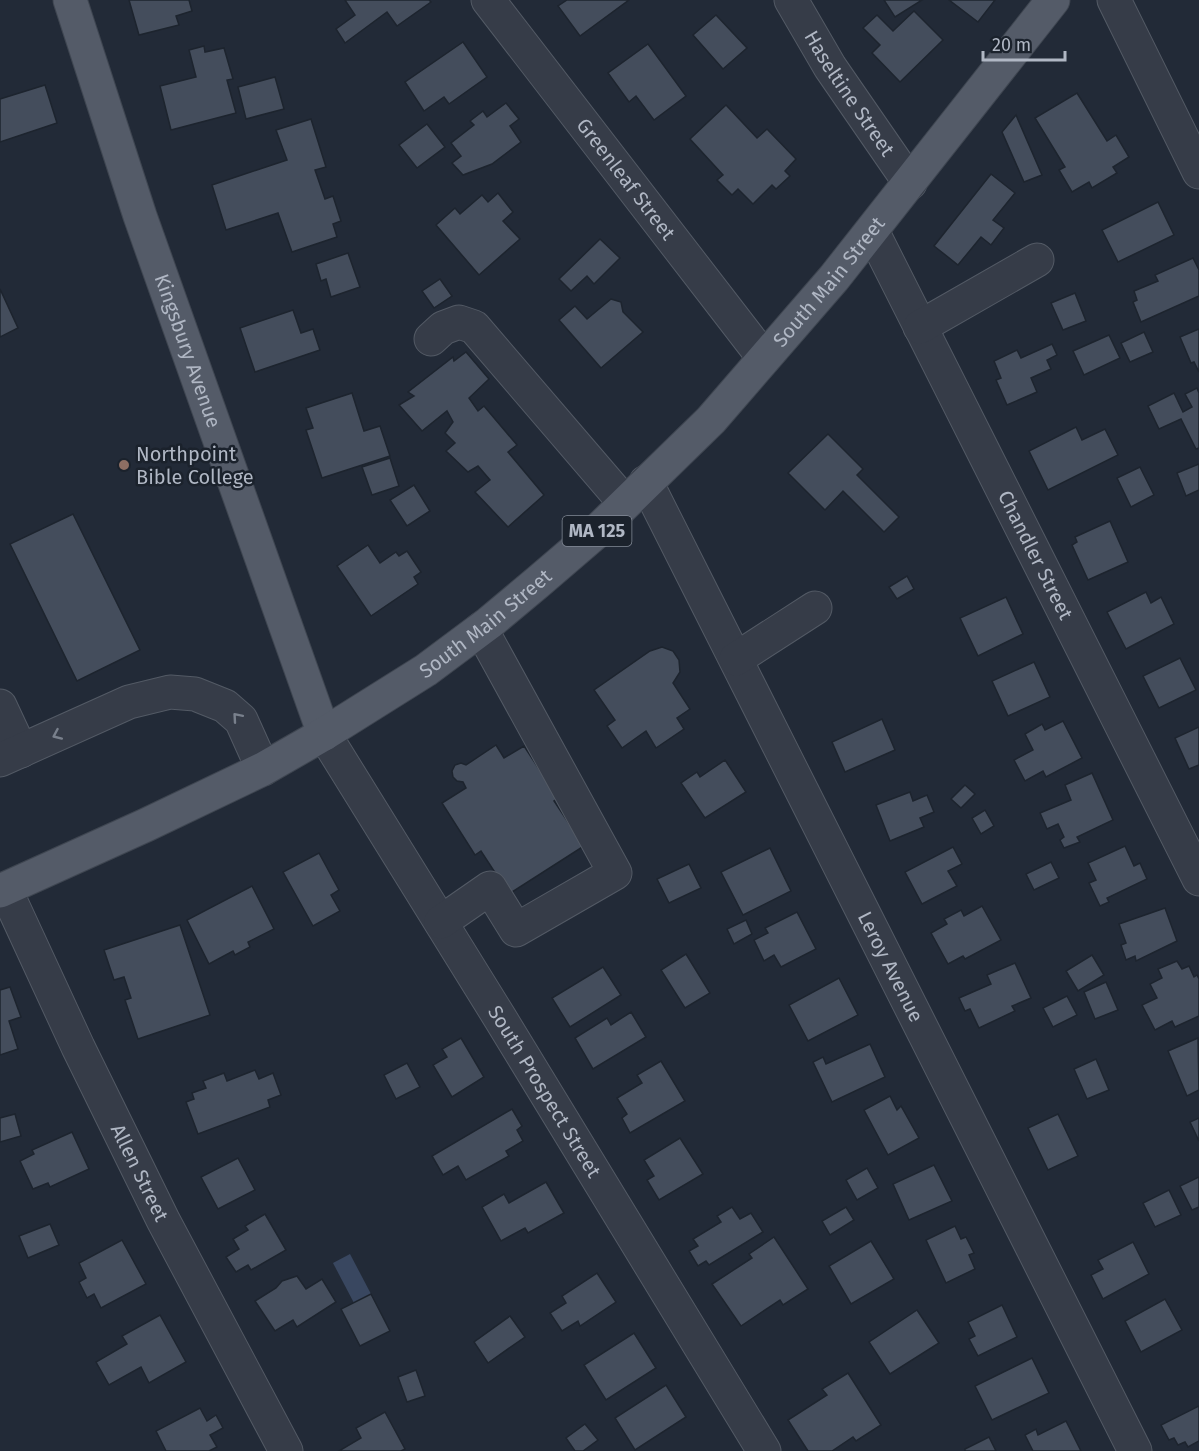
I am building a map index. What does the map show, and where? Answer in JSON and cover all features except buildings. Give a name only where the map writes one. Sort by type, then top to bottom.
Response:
[{"type":"main road","name":"Kingsbury Avenue","points":[[70,0],[140,216],[324,734]]},
{"type":"main road","name":"South Main Street","points":[[2,890],[263,769],[324,734],[426,670],[481,629],[570,555],[711,420],[834,278],[1053,0]]},
{"type":"street","name":"Greenleaf Street","points":[[488,0],[764,358]]},
{"type":"street","name":"Haseltine Street","points":[[791,0],[830,67],[910,183]]},
{"type":"street","points":[[1114,0],[1199,172]]},
{"type":"street","name":"Chandler Street","points":[[872,231],[1199,879]]},
{"type":"street","points":[[920,327],[1037,260]]},
{"type":"street","name":"Leroy Avenue","points":[[431,339],[444,328],[459,322],[474,327],[636,492],[736,659],[1135,1451]]},
{"type":"street","points":[[736,659],[815,608]]},
{"type":"street","points":[[441,922],[490,888],[516,930],[615,873],[481,629]]},
{"type":"street","points":[[0,706],[10,756],[139,699],[170,692],[195,694],[225,706],[241,720],[263,769]]},
{"type":"street","name":"South Prospect Street","points":[[324,734],[764,1451]]},
{"type":"street","name":"Allen Street","points":[[2,890],[163,1220],[286,1451]]},
{"type":"water","points":[[350,1254],[371,1294],[354,1303],[333,1263]]},
{"type":"place","name":"Northpoint Bible College","points":[[124,465]]}]
